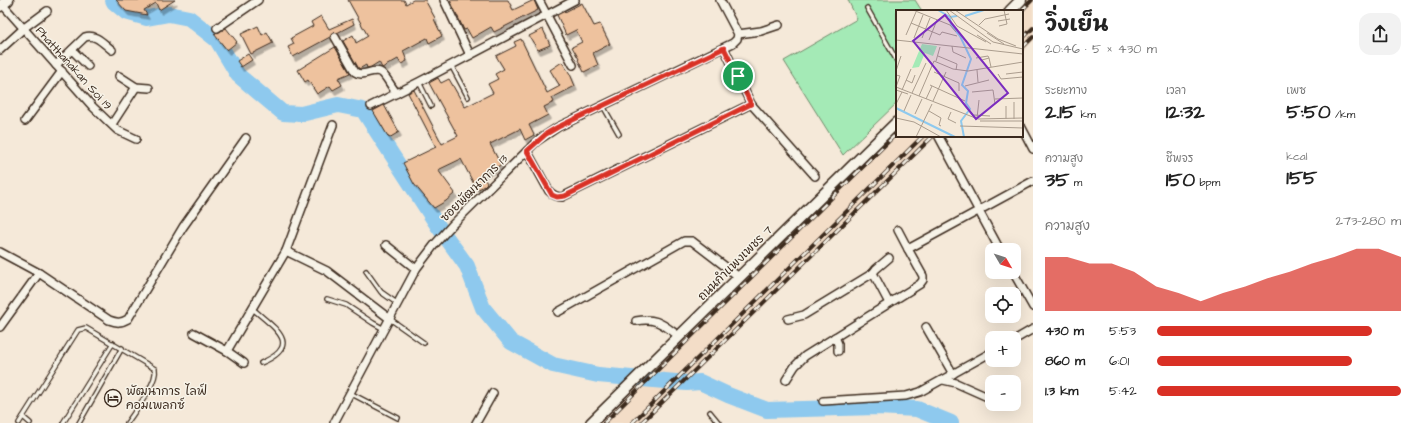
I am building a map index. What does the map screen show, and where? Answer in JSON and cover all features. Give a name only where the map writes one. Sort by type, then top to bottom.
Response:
[{"type":"street","points":[[217,28],[258,0]]},
{"type":"street","points":[[444,0],[470,55]]},
{"type":"street","points":[[539,0],[573,65]]},
{"type":"street","points":[[371,106],[420,82],[575,0]]},
{"type":"street","points":[[720,0],[738,34],[761,31],[779,25]]},
{"type":"street","points":[[1011,10],[1021,0]]},
{"type":"street","name":"Phatthanakan Soi 19","points":[[3,3],[94,107],[118,130],[136,139]]},
{"type":"street","points":[[0,50],[24,28],[46,11]]},
{"type":"street","name":"ซอยพัฒนาการ 13","points":[[334,423],[416,269],[452,225],[527,151],[546,134],[558,127],[724,48],[737,39],[738,34]]},
{"type":"street","points":[[56,65],[85,37],[90,35],[95,36],[112,50]]},
{"type":"street","points":[[335,37],[355,72],[359,74],[374,71],[380,72],[396,93]]},
{"type":"street","points":[[724,48],[751,104],[815,176]]},
{"type":"street","points":[[72,50],[88,66]]},
{"type":"street","points":[[25,121],[62,71]]},
{"type":"street","points":[[119,76],[136,87],[149,88]]},
{"type":"street","points":[[112,124],[136,87]]},
{"type":"street","points":[[527,151],[552,195],[562,197],[751,104]]},
{"type":"street","name":"ถนนกำแพงเพชร 7","points":[[591,423],[896,123]]},
{"type":"street","points":[[228,351],[286,251],[333,125]]},
{"type":"street","points":[[1023,130],[1033,149]]},
{"type":"street","points":[[939,137],[996,243]]},
{"type":"street","points":[[0,252],[39,273],[109,320],[116,323],[128,319],[183,227],[246,138]]},
{"type":"street","points":[[908,249],[1033,181]]},
{"type":"street","points":[[786,380],[795,366],[805,356],[920,284],[923,280],[923,276],[898,230]]},
{"type":"street","points":[[558,312],[604,285],[611,284],[684,241],[692,241],[739,277]]},
{"type":"street","points":[[386,245],[416,269]]},
{"type":"street","points":[[286,251],[327,271],[390,319]]},
{"type":"street","points":[[788,319],[804,315],[873,273],[889,258]]},
{"type":"street","points":[[0,327],[39,273]]},
{"type":"street","points":[[873,273],[889,303]]},
{"type":"street","points":[[1017,279],[1033,307]]},
{"type":"street","points":[[636,321],[647,319],[658,322],[679,336]]},
{"type":"street","points":[[926,327],[954,374]]},
{"type":"street","points":[[1021,336],[1033,329]]},
{"type":"street","points":[[194,333],[228,351],[244,362]]},
{"type":"street","points":[[835,336],[838,344],[838,351]]},
{"type":"street","points":[[823,401],[906,396],[920,392],[985,356]]},
{"type":"street","points":[[943,380],[956,383],[985,396]]},
{"type":"street","points":[[476,423],[494,393]]},
{"type":"lane","points":[[867,8],[896,59]]},
{"type":"lane","points":[[451,65],[468,97]]},
{"type":"lane","points":[[420,82],[432,106]]},
{"type":"lane","points":[[604,106],[619,134]]},
{"type":"lane","points":[[366,271],[381,292],[398,304]]},
{"type":"lane","points":[[327,299],[346,305],[384,329]]},
{"type":"lane","points":[[253,308],[280,334],[283,342],[283,347],[280,351],[271,359],[261,363]]},
{"type":"lane","points":[[390,319],[424,343]]},
{"type":"lane","points":[[19,423],[78,330],[88,328],[154,367],[156,371],[156,376],[151,385],[127,423]]},
{"type":"lane","points":[[63,423],[113,342]]},
{"type":"lane","points":[[79,423],[122,348]]},
{"type":"lane","points":[[350,393],[398,418]]},
{"type":"lane","points":[[710,412],[719,423]]},
{"type":"lane","points":[[22,417],[30,423]]},
{"type":"shaded area","points":[[1025,0],[1033,0],[1033,41],[1023,51],[1023,10],[1015,10]]},
{"type":"shaded area","points":[[896,126],[896,137],[935,137],[644,423],[592,423]]},
{"type":"green space","points":[[848,0],[915,0],[921,10],[896,10],[896,104],[843,155],[784,61],[857,19]]},
{"type":"building","points":[[116,0],[175,0],[159,10],[156,3],[144,10],[147,15],[126,11]]},
{"type":"building","points":[[348,0],[404,0],[406,4],[413,0],[425,0],[435,18],[434,19],[442,36],[429,43],[427,38],[403,51],[407,61],[401,64],[398,59],[382,68],[379,62],[371,67],[367,68],[366,65],[359,69],[343,41],[353,35],[356,43],[368,36]]},
{"type":"building","points":[[450,0],[508,0],[513,10],[534,0],[538,10],[494,32],[491,27],[472,38],[467,29],[464,30]]},
{"type":"building","points":[[582,3],[594,26],[600,24],[610,44],[593,53],[598,65],[584,72],[572,47],[582,42],[576,30],[566,35],[557,15]]},
{"type":"building","points":[[321,16],[329,29],[352,19],[354,24],[337,33],[333,33],[330,37],[293,57],[288,47],[294,44],[291,38],[313,26],[311,22]]},
{"type":"building","points":[[258,26],[262,35],[267,32],[273,43],[251,54],[241,34]]},
{"type":"building","points":[[226,28],[237,42],[227,50],[214,34]]},
{"type":"building","points":[[543,29],[550,45],[538,50],[529,36]]},
{"type":"building","points":[[521,39],[547,93],[560,86],[550,70],[562,62],[570,74],[575,86],[552,98],[554,102],[544,107],[548,115],[529,125],[534,135],[525,140],[520,129],[490,144],[501,165],[481,174],[487,183],[484,186],[477,190],[461,159],[438,170],[455,193],[446,201],[434,208],[414,184],[403,163],[436,147],[408,93],[414,90],[442,144],[458,136],[429,83],[438,78],[441,83],[449,79],[465,107],[493,93],[488,84],[498,79],[495,74],[504,69],[496,56],[516,46],[514,42]]},
{"type":"building","points":[[335,47],[350,73],[338,78],[342,85],[333,90],[330,86],[317,94],[308,80],[305,82],[298,70]]},
{"type":"building","points":[[248,54],[252,60],[241,67],[237,61]]},
{"type":"building","points":[[384,105],[399,132],[389,138],[373,111]]},
{"type":"waterway","points":[[113,0],[126,12],[147,18],[169,14],[189,18],[217,40],[238,75],[283,113],[301,114],[338,105],[363,110],[438,226],[467,266],[483,308],[511,342],[553,365],[598,375],[687,383],[700,382],[767,410],[877,407],[917,409],[951,423]]},
{"type":"railway","points":[[1022,10],[1032,0]]},
{"type":"railway","points":[[1023,38],[1033,28]]},
{"type":"railway","points":[[1023,47],[1033,37]]},
{"type":"railway","points":[[604,423],[896,134]]},
{"type":"railway","points":[[632,423],[922,137]]},
{"type":"railway","points":[[641,423],[932,137]]},
{"type":"place","name":"พัฒนาการ ไลฟ์ คอมเพลกซ์","points":[[113,398]]},
{"type":"route","points":[[724,48],[738,76],[751,104],[565,196],[557,197],[552,195],[527,151],[546,134],[558,127],[724,48]]}]
